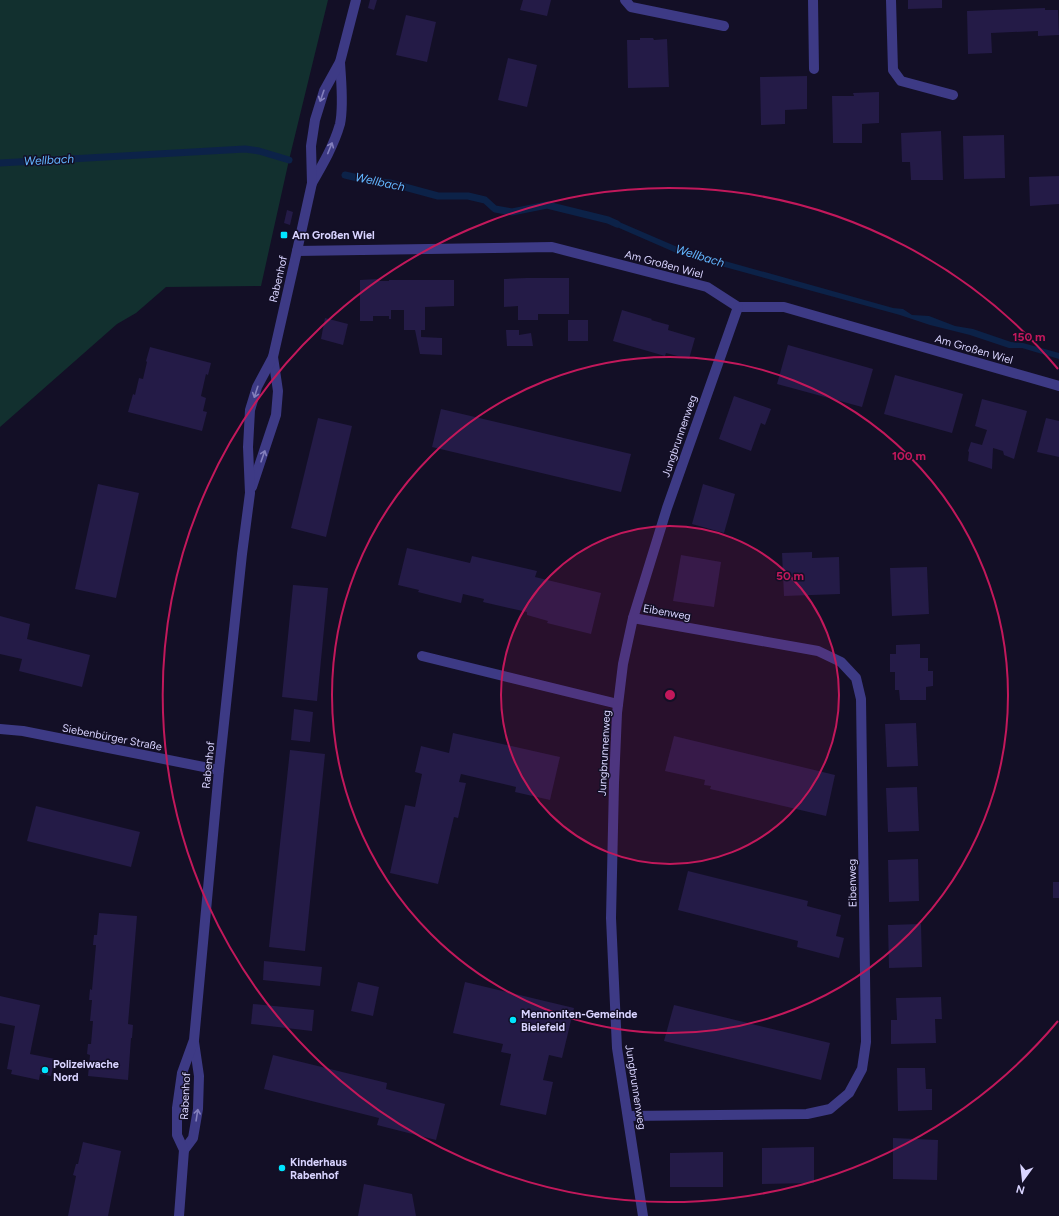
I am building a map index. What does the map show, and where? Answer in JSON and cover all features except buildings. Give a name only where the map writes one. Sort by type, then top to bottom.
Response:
[{"type":"street","name":"Rabenhof","points":[[179,1216],[184,1150],[177,1135],[176,1108],[182,1073],[194,1040],[219,770],[250,493],[248,447],[250,410],[257,387],[273,357],[297,251],[312,183],[311,146],[315,120],[324,90],[340,62],[356,0]]},
{"type":"street","points":[[625,0],[631,7],[724,26]]},
{"type":"street","points":[[814,0],[814,69]]},
{"type":"street","points":[[891,0],[893,70],[901,81],[952,95]]},
{"type":"street","name":"Rabenhof","points":[[312,183],[329,153],[340,123],[342,95],[340,62]]},
{"type":"street","name":"Am Großen Wiel","points":[[297,251],[552,247],[708,287],[738,307],[784,307],[1059,386]]},
{"type":"street","name":"Jungbrunnenweg","points":[[643,1216],[617,1048],[611,918],[614,783],[618,704],[623,664],[633,618],[667,508],[738,307]]},
{"type":"street","name":"Rabenhof","points":[[250,493],[276,415],[278,391],[273,357]]},
{"type":"street","name":"Eibenweg","points":[[628,1116],[807,1114],[830,1110],[849,1094],[862,1069],[866,1042],[861,699],[856,678],[841,662],[818,651],[633,618]]},
{"type":"street","points":[[422,656],[618,704]]},
{"type":"street","name":"Siebenbürger Straße","points":[[0,729],[23,731],[219,770]]},
{"type":"street","name":"Rabenhof","points":[[184,1150],[193,1138],[198,1109],[200,1076],[194,1040]]},
{"type":"green space","points":[[0,0],[328,0],[289,160],[261,286],[166,287],[136,313],[117,324],[0,427]]},
{"type":"water","points":[[610,218],[682,249],[893,308],[903,309],[912,315],[929,316],[955,326],[973,329],[1011,342],[1023,343],[1059,353],[1059,359],[1022,348],[1009,348],[900,315],[681,255],[610,224]]},
{"type":"waterway","name":"Wellbach","points":[[0,163],[245,149],[259,151],[289,160]]},
{"type":"waterway","name":"Wellbach","points":[[345,175],[371,181],[390,183],[438,196],[468,196],[485,200],[495,209],[512,212],[547,205],[608,220],[617,224]]},
{"type":"place","name":"Am Großen Wiel","points":[[284,235]]},
{"type":"place","name":"Mennoniten-Gemeinde Bielefeld","points":[[513,1020]]},
{"type":"place","name":"Polizeiwache Nord","points":[[45,1070]]},
{"type":"place","name":"Kinderhaus Rabenhof","points":[[282,1168]]}]
